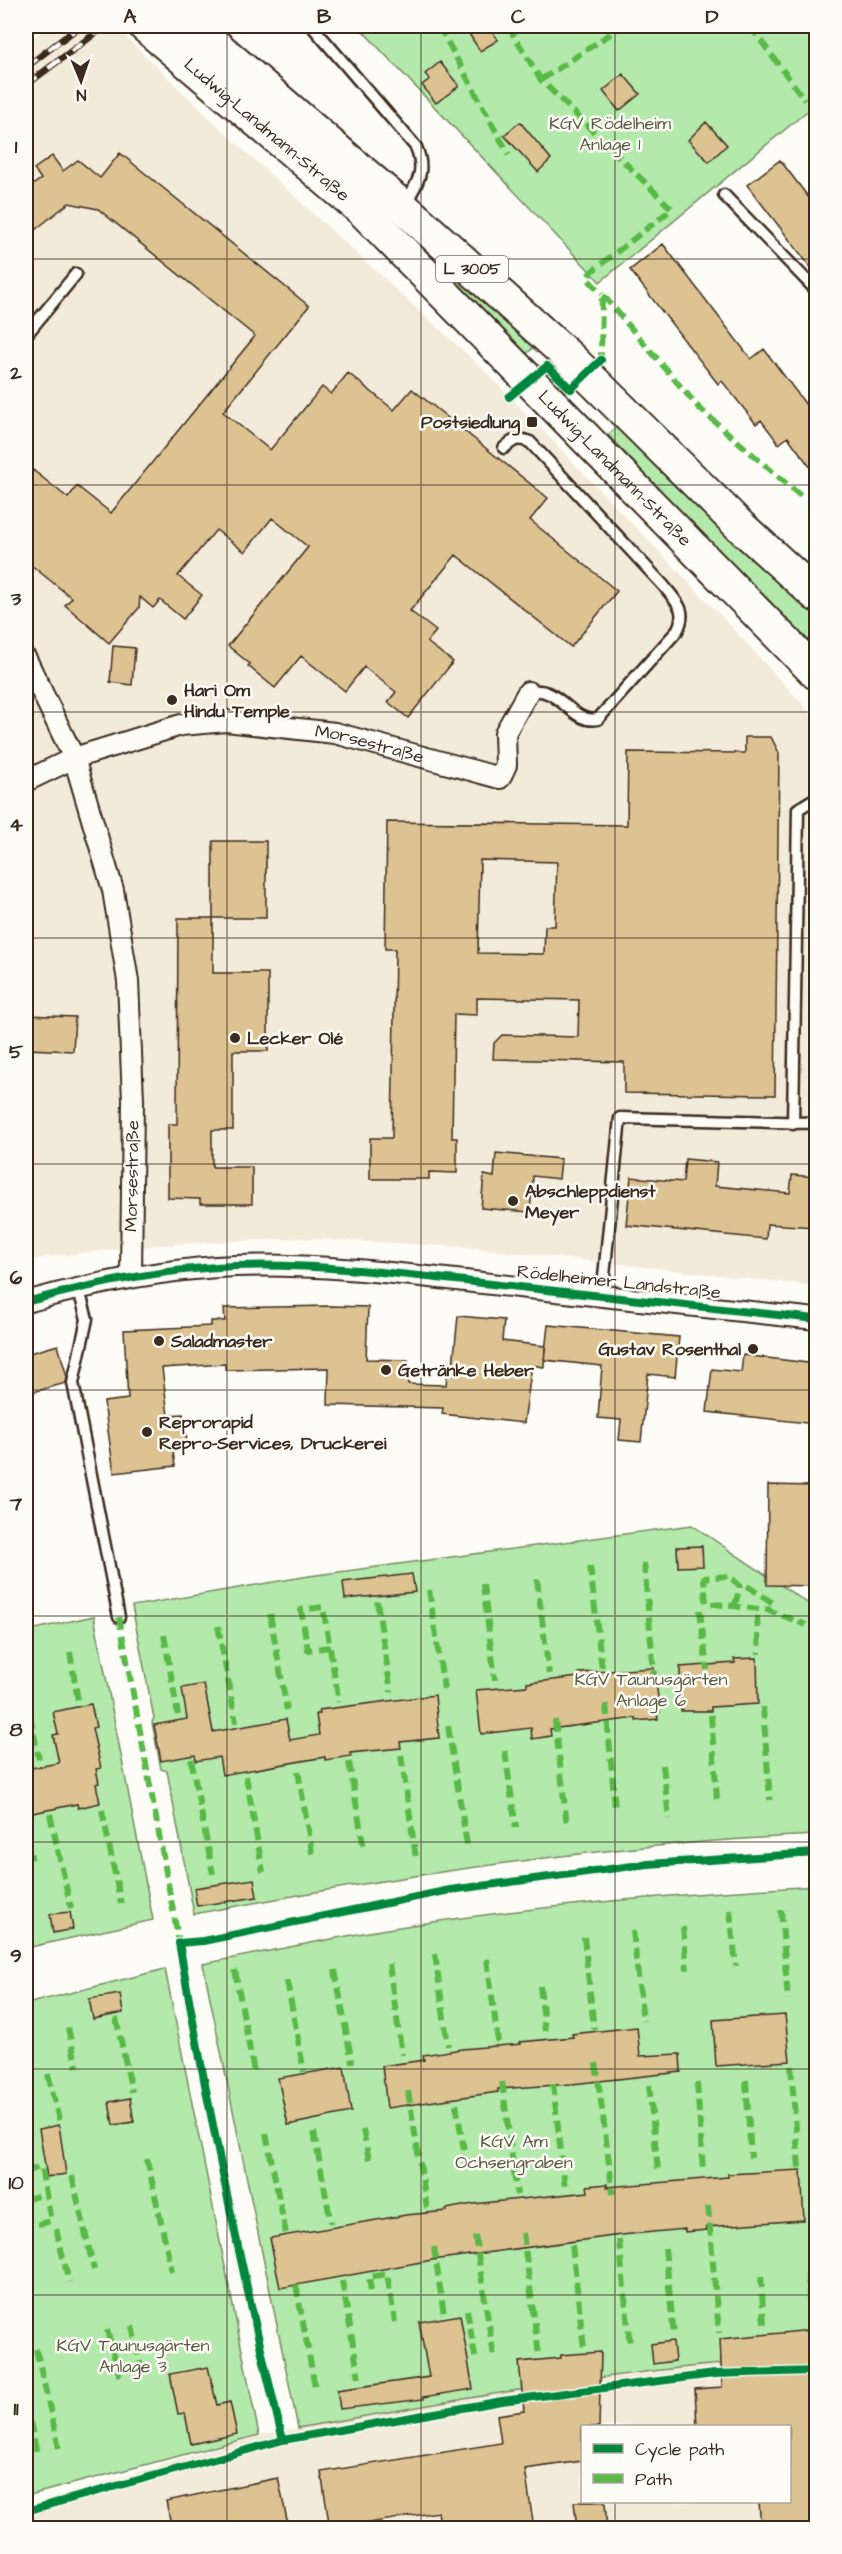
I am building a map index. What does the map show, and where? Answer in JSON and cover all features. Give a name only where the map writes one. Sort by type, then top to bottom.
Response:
[{"type":"main road","name":"Ludwig-Landmann-Straße","points":[[145,26],[362,210],[816,673]]},
{"type":"main road","name":"Ludwig-Landmann-Straße","points":[[193,26],[403,207],[569,357],[739,525],[816,595]]},
{"type":"street","name":"Morsestraße","points":[[26,659],[74,758],[113,890],[128,981],[133,1100],[131,1276]]},
{"type":"street","name":"Morsestraße","points":[[26,781],[74,758],[181,725],[226,721],[335,733],[500,778],[506,765],[505,733],[528,692]]},
{"type":"street","name":"Rödelheimer Landstraße","points":[[26,1302],[78,1287],[131,1276],[234,1266],[308,1267],[816,1318]]},
{"type":"lane","points":[[312,26],[416,147],[422,161],[420,176],[403,207]]},
{"type":"lane","points":[[724,195],[816,290]]},
{"type":"lane","points":[[26,335],[76,274]]},
{"type":"lane","points":[[504,448],[513,440],[521,438],[530,442],[664,586],[683,613],[677,631],[598,719],[590,721],[582,717],[546,691],[528,692]]},
{"type":"lane","points":[[793,1124],[798,809],[816,798]]},
{"type":"lane","points":[[602,1296],[620,1118],[816,1124]]},
{"type":"lane","points":[[78,1287],[87,1319],[73,1383],[119,1617]]},
{"type":"shaded area","points":[[49,26],[141,26],[126,37],[223,131],[485,371],[725,620],[816,719],[816,1286],[465,1247],[301,1238],[159,1245],[46,1257],[26,1262],[26,43]]},
{"type":"shaded area","points":[[816,2358],[816,2528],[26,2528],[26,2507],[259,2435],[515,2389],[757,2360]]},
{"type":"green space","points":[[162,26],[174,26],[266,104],[534,347],[524,356]]},
{"type":"green space","name":"KGV Rödelheim Anlage 1","points":[[358,26],[816,26],[816,104],[600,282]]},
{"type":"green space","points":[[618,426],[816,609],[816,659],[608,435]]},
{"type":"green space","name":"KGV Taunusgärten Anlage 6","points":[[692,1525],[816,1609],[816,1835],[660,1846],[504,1863],[349,1886],[194,1914],[167,1771],[161,1769],[152,1722],[154,1718],[132,1606],[309,1576]]},
{"type":"green space","points":[[94,1616],[153,1920],[26,1948],[26,1631]]},
{"type":"green space","name":"KGV Am Ochsengraben","points":[[816,1886],[816,2358],[686,2367],[621,2375],[491,2394],[298,2428],[203,1964],[369,1932],[480,1916],[704,1893]]},
{"type":"green space","name":"KGV Taunusgärten Anlage 3","points":[[165,1969],[259,2435],[26,2496],[26,2004]]},
{"type":"building","points":[[464,26],[489,26],[498,40],[480,51]]},
{"type":"building","points":[[440,62],[459,86],[436,103],[422,85],[430,79],[425,74]]},
{"type":"building","points":[[623,74],[640,94],[619,111],[603,91]]},
{"type":"building","points":[[520,122],[551,159],[538,172],[504,135]]},
{"type":"building","points":[[706,122],[727,145],[709,162],[688,140]]},
{"type":"building","points":[[120,153],[309,306],[223,412],[270,450],[322,387],[331,394],[348,373],[394,410],[412,389],[548,498],[530,520],[617,591],[571,647],[456,555],[410,611],[436,631],[427,642],[453,662],[408,718],[388,702],[396,692],[364,667],[345,691],[301,656],[275,688],[228,646],[308,547],[272,518],[245,552],[216,530],[178,576],[202,595],[183,619],[160,600],[153,608],[140,597],[139,608],[109,643],[65,605],[72,598],[26,561],[26,480],[33,470],[68,498],[77,486],[111,513],[255,336],[98,209],[69,203],[26,237],[26,190],[41,179],[34,169],[52,156],[63,171],[78,160],[100,178]]},
{"type":"building","points":[[780,160],[816,207],[816,274],[747,185]]},
{"type":"building","points":[[663,244],[751,359],[764,349],[816,418],[816,475],[788,437],[779,444],[761,420],[756,424],[722,381],[718,384],[630,270]]},
{"type":"building","points":[[113,646],[135,648],[132,685],[110,682]]},
{"type":"building","points":[[745,737],[771,737],[779,753],[775,1095],[624,1093],[624,1062],[493,1059],[494,1043],[502,1035],[578,1037],[579,1000],[477,998],[477,1015],[454,1014],[452,1138],[457,1138],[457,1173],[429,1172],[429,1179],[370,1179],[370,1138],[392,1138],[395,949],[385,949],[387,822],[627,825],[628,752],[745,753]],"holes":[[[480,860],[557,862],[555,926],[545,926],[544,954],[478,953]]]},
{"type":"building","points":[[213,841],[266,841],[266,918],[213,918]]},
{"type":"building","points":[[178,918],[213,918],[213,973],[268,973],[268,1051],[233,1051],[233,1130],[212,1130],[212,1167],[252,1167],[252,1204],[200,1204],[200,1199],[168,1198],[168,1124],[177,1124]]},
{"type":"building","points":[[26,1015],[75,1017],[73,1051],[26,1049]]},
{"type":"building","points":[[496,1153],[561,1159],[559,1179],[533,1176],[530,1212],[481,1208],[484,1175],[494,1177]]},
{"type":"building","points":[[685,1159],[717,1162],[715,1186],[790,1193],[792,1175],[816,1177],[816,1227],[767,1224],[766,1239],[626,1225],[631,1177],[683,1182]]},
{"type":"building","points":[[368,1307],[366,1359],[408,1360],[408,1384],[446,1385],[447,1375],[452,1375],[458,1316],[504,1320],[502,1341],[545,1346],[544,1367],[532,1365],[524,1423],[442,1414],[443,1408],[328,1405],[329,1368],[225,1370],[225,1364],[162,1368],[168,1415],[183,1414],[187,1442],[172,1444],[175,1466],[114,1473],[104,1402],[128,1399],[124,1330],[211,1326],[211,1321],[225,1321],[224,1308]]},
{"type":"building","points":[[548,1325],[679,1337],[675,1377],[648,1374],[641,1442],[619,1440],[621,1420],[598,1418],[602,1366],[544,1360]]},
{"type":"building","points":[[58,1345],[67,1377],[66,1383],[26,1394],[26,1354]]},
{"type":"building","points":[[743,1355],[816,1364],[816,1424],[707,1412],[712,1369],[741,1372]]},
{"type":"building","points":[[768,1485],[816,1486],[816,1586],[767,1585]]},
{"type":"building","points":[[702,1546],[703,1566],[678,1567],[677,1547]]},
{"type":"building","points":[[412,1574],[415,1592],[345,1599],[343,1582]]},
{"type":"building","points":[[757,1658],[758,1704],[711,1707],[711,1711],[681,1711],[680,1667],[735,1663],[734,1659]]},
{"type":"building","points":[[654,1668],[660,1712],[657,1712],[658,1719],[636,1721],[636,1718],[550,1729],[551,1736],[532,1739],[531,1728],[481,1734],[476,1690],[527,1686],[527,1683],[579,1677],[579,1673]]},
{"type":"building","points":[[204,1684],[213,1732],[286,1719],[290,1740],[319,1735],[316,1714],[320,1714],[319,1710],[435,1695],[439,1738],[400,1742],[401,1748],[350,1753],[351,1756],[325,1760],[325,1757],[222,1775],[219,1757],[196,1761],[195,1755],[161,1761],[154,1725],[187,1719],[182,1688]]},
{"type":"building","points":[[91,1704],[96,1727],[92,1728],[101,1768],[96,1769],[100,1803],[78,1808],[77,1804],[28,1814],[26,1769],[59,1763],[53,1735],[58,1734],[53,1712]]},
{"type":"building","points":[[254,1879],[257,1897],[197,1906],[194,1888]]},
{"type":"building","points":[[70,1912],[73,1929],[53,1933],[50,1914]]},
{"type":"building","points":[[120,1994],[123,2013],[93,2019],[89,1999]]},
{"type":"building","points":[[785,2015],[790,2061],[716,2066],[713,2020]]},
{"type":"building","points":[[637,2027],[640,2056],[680,2054],[681,2072],[572,2084],[498,2089],[498,2092],[387,2108],[382,2066],[424,2060],[423,2055],[462,2049],[521,2044],[520,2042],[573,2037],[572,2034]]},
{"type":"building","points":[[344,2067],[351,2112],[288,2125],[278,2078]]},
{"type":"building","points":[[130,2098],[134,2122],[113,2125],[109,2102]]},
{"type":"building","points":[[59,2125],[66,2174],[47,2177],[39,2129]]},
{"type":"building","points":[[801,2170],[804,2220],[706,2227],[707,2230],[685,2232],[685,2229],[621,2235],[432,2260],[280,2288],[270,2238],[406,2215],[447,2211],[446,2209],[473,2204],[588,2192],[587,2186],[607,2184],[607,2187],[728,2177],[728,2174]]},
{"type":"building","points":[[460,2315],[473,2389],[423,2397],[424,2399],[340,2409],[337,2390],[429,2377],[419,2322]]},
{"type":"building","points":[[812,2330],[816,2380],[816,2527],[761,2529],[759,2503],[791,2503],[791,2425],[697,2425],[695,2389],[722,2387],[720,2339]]},
{"type":"building","points":[[673,2341],[675,2361],[653,2364],[651,2344]]},
{"type":"building","points":[[601,2352],[599,2425],[581,2425],[581,2461],[525,2469],[534,2529],[441,2529],[438,2512],[330,2529],[321,2472],[501,2443],[497,2415],[524,2411],[519,2362],[561,2358],[561,2355]]},
{"type":"building","points":[[208,2367],[217,2405],[230,2402],[237,2434],[191,2444],[185,2413],[178,2414],[170,2374]]},
{"type":"building","points":[[278,2478],[289,2529],[172,2529],[166,2501]]},
{"type":"building","points":[[574,2502],[605,2503],[607,2529],[577,2529]]},
{"type":"railway","points":[[26,67],[80,26]]},
{"type":"railway","points":[[26,85],[105,26]]},
{"type":"marked path","points":[[439,26],[509,155]]},
{"type":"marked path","points":[[508,26],[541,80],[672,209],[591,272],[587,278],[602,294]]},
{"type":"marked path","points":[[541,80],[622,26]]},
{"type":"marked path","points":[[750,26],[805,100]]},
{"type":"marked path","points":[[598,363],[601,360],[602,294],[699,408],[803,498]]},
{"type":"marked path","points":[[644,1563],[654,1674]]},
{"type":"marked path","points":[[590,1566],[602,1669]]},
{"type":"marked path","points":[[735,1605],[740,1586],[729,1576],[704,1578],[706,1603],[769,1610],[806,1625]]},
{"type":"marked path","points":[[537,1579],[549,1674]]},
{"type":"marked path","points":[[483,1584],[495,1680]]},
{"type":"marked path","points":[[747,1586],[773,1603],[769,1610]]},
{"type":"marked path","points":[[429,1590],[444,1689]]},
{"type":"marked path","points":[[377,1601],[391,1692]]},
{"type":"marked path","points":[[330,1647],[308,1650],[301,1610],[323,1607],[339,1702]]},
{"type":"marked path","points":[[700,1610],[707,1670]]},
{"type":"marked path","points":[[270,1614],[287,1710]]},
{"type":"marked path","points":[[757,1616],[759,1654]]},
{"type":"marked path","points":[[119,1617],[179,1943],[184,1942]]},
{"type":"marked path","points":[[218,1626],[236,1723]]},
{"type":"marked path","points":[[164,1635],[178,1715]]},
{"type":"marked path","points":[[70,1652],[78,1701]]},
{"type":"marked path","points":[[26,1698],[39,1759]]},
{"type":"marked path","points":[[606,1704],[615,1808]]},
{"type":"marked path","points":[[814,1706],[816,1737]]},
{"type":"marked path","points":[[763,1707],[770,1800]]},
{"type":"marked path","points":[[711,1715],[717,1800]]},
{"type":"marked path","points":[[555,1720],[567,1826]]},
{"type":"marked path","points":[[448,1726],[467,1845]]},
{"type":"marked path","points":[[505,1751],[516,1828]]},
{"type":"marked path","points":[[401,1755],[416,1858]]},
{"type":"marked path","points":[[191,1759],[213,1874]]},
{"type":"marked path","points":[[349,1762],[364,1849]]},
{"type":"marked path","points":[[663,1765],[669,1819]]},
{"type":"marked path","points":[[298,1771],[313,1858]]},
{"type":"marked path","points":[[246,1776],[263,1872]]},
{"type":"marked path","points":[[102,1810],[121,1904]]},
{"type":"marked path","points":[[50,1814],[71,1908]]},
{"type":"marked path","points":[[26,1857],[34,1856]]},
{"type":"marked path","points":[[730,1910],[736,1966]]},
{"type":"marked path","points":[[781,1910],[788,2000]]},
{"type":"marked path","points":[[683,1927],[687,1970]]},
{"type":"marked path","points":[[633,1931],[643,2021]]},
{"type":"marked path","points":[[584,1937],[594,2029]]},
{"type":"marked path","points":[[435,1954],[448,2046]]},
{"type":"marked path","points":[[487,1959],[498,2042]]},
{"type":"marked path","points":[[389,1964],[402,2055]]},
{"type":"marked path","points":[[235,1970],[254,2072]]},
{"type":"marked path","points":[[335,1970],[352,2063]]},
{"type":"marked path","points":[[287,1981],[304,2072]]},
{"type":"marked path","points":[[540,1986],[545,2031]]},
{"type":"marked path","points":[[116,2018],[132,2092]]},
{"type":"marked path","points":[[68,2028],[77,2067]]},
{"type":"marked path","points":[[26,2052],[31,2079]]},
{"type":"marked path","points":[[596,2063],[613,2194]]},
{"type":"marked path","points":[[791,2066],[799,2168]]},
{"type":"marked path","points":[[48,2074],[59,2120]]},
{"type":"marked path","points":[[746,2080],[751,2158]]},
{"type":"marked path","points":[[502,2082],[517,2195]]},
{"type":"marked path","points":[[697,2083],[703,2170]]},
{"type":"marked path","points":[[553,2084],[565,2188]]},
{"type":"marked path","points":[[649,2085],[658,2170]]},
{"type":"marked path","points":[[408,2091],[427,2208]]},
{"type":"marked path","points":[[456,2104],[464,2150]]},
{"type":"marked path","points":[[363,2130],[370,2165]]},
{"type":"marked path","points":[[314,2132],[331,2223]]},
{"type":"marked path","points":[[266,2133],[286,2234]]},
{"type":"marked path","points":[[147,2159],[172,2272]]},
{"type":"marked path","points":[[26,2171],[41,2167],[51,2221],[26,2227]]},
{"type":"marked path","points":[[72,2176],[94,2270]]},
{"type":"marked path","points":[[26,2199],[46,2194]]},
{"type":"marked path","points":[[708,2206],[719,2333]]},
{"type":"marked path","points":[[56,2229],[69,2282]]},
{"type":"marked path","points":[[523,2233],[539,2356]]},
{"type":"marked path","points":[[475,2236],[494,2357]]},
{"type":"marked path","points":[[619,2240],[630,2345]]},
{"type":"marked path","points":[[572,2245],[584,2349]]},
{"type":"marked path","points":[[434,2247],[444,2315]]},
{"type":"marked path","points":[[665,2248],[674,2336]]},
{"type":"marked path","points":[[808,2273],[810,2319]]},
{"type":"marked path","points":[[371,2291],[369,2277],[387,2274],[395,2322]]},
{"type":"marked path","points":[[761,2276],[764,2325]]},
{"type":"marked path","points":[[342,2281],[359,2378]]},
{"type":"marked path","points":[[296,2285],[315,2387]]},
{"type":"marked path","points":[[467,2310],[476,2362]]},
{"type":"marked path","points":[[132,2326],[142,2373]]},
{"type":"marked path","points":[[107,2330],[120,2378]]},
{"type":"marked path","points":[[36,2349],[59,2448]]},
{"type":"marked path","points":[[26,2404],[37,2454]]},
{"type":"cycle path","points":[[509,397],[547,366],[571,389],[601,360]]},
{"type":"cycle path","points":[[26,1302],[103,1283],[182,1270],[270,1266],[377,1272],[816,1319]]},
{"type":"cycle path","points":[[283,2440],[226,2192],[179,1943],[203,1941],[450,1890],[648,1864],[816,1853]]},
{"type":"cycle path","points":[[26,2511],[283,2440],[502,2401],[714,2374],[816,2371]]},
{"type":"place","name":"Postsiedlung","points":[[532,422]]},
{"type":"place","name":"Hari Om Hindu Temple","points":[[172,700]]},
{"type":"place","name":"Lecker Olé","points":[[235,1038]]},
{"type":"place","name":"Abschleppdienst Meyer","points":[[513,1201]]},
{"type":"place","name":"Saladmaster","points":[[159,1341]]},
{"type":"place","name":"Gustav Rosenthal","points":[[753,1349]]},
{"type":"place","name":"Getränke Heber","points":[[386,1370]]},
{"type":"place","name":"Reprorapid Repro-Services, Druckerei","points":[[147,1432]]}]
